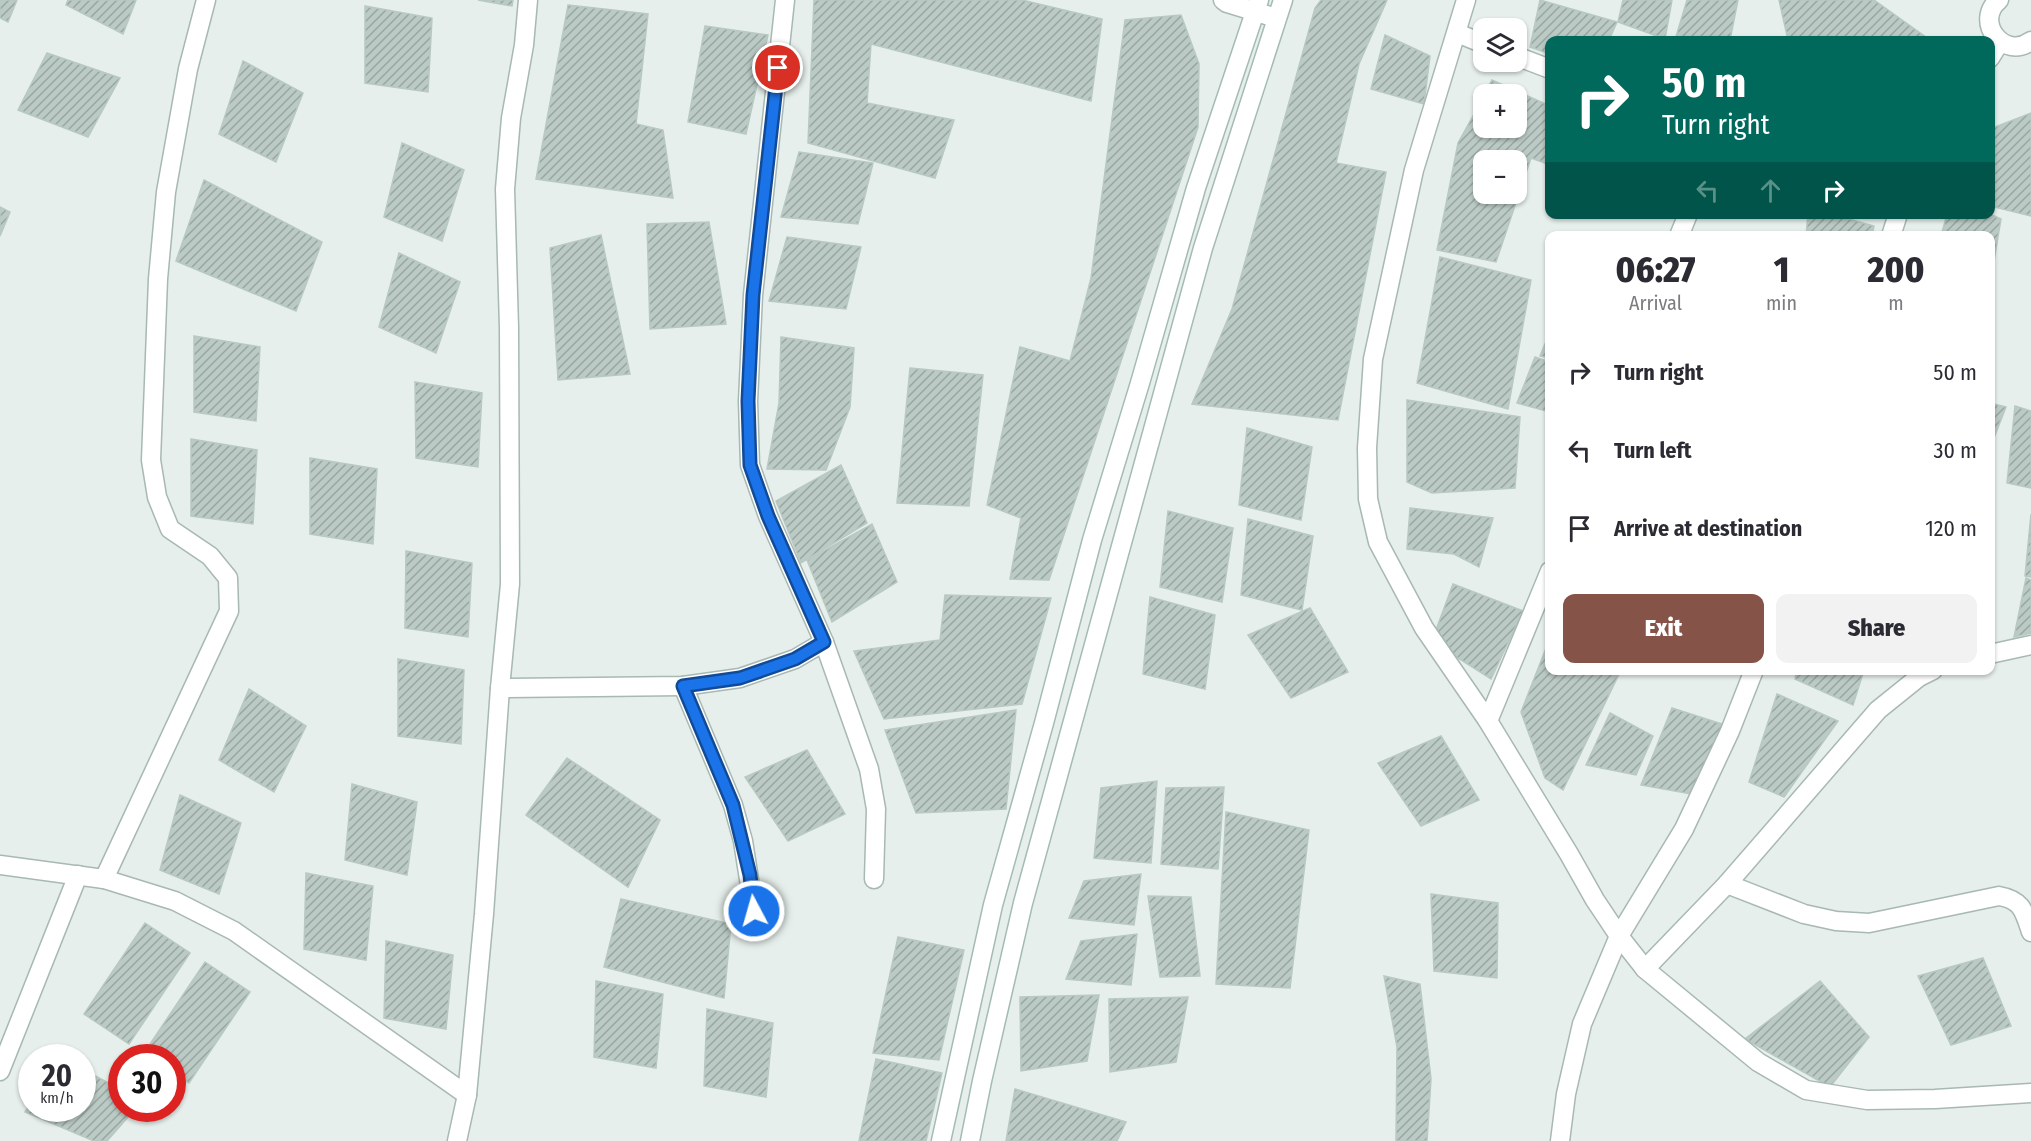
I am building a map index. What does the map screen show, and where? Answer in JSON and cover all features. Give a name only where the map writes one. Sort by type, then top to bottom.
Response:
[{"type":"street","points":[[104,879],[229,611],[228,578],[210,556],[170,529],[157,497],[151,460],[158,279],[166,192],[188,69],[206,0]]},
{"type":"street","points":[[457,1141],[467,1095],[510,584],[509,328],[505,189],[511,118],[524,45],[528,0]]},
{"type":"street","points":[[785,0],[753,295],[748,401],[750,465],[768,516],[824,642],[869,769],[876,808],[874,879]]},
{"type":"street","points":[[1223,0],[1227,3],[1257,6],[1276,18]]},
{"type":"street","points":[[970,1141],[1023,903],[1203,248],[1283,0]]},
{"type":"street","points":[[1466,0],[1414,170],[1373,359],[1367,448],[1368,499],[1378,542],[1424,628],[1488,721],[1618,936],[1645,969],[1758,1062],[1806,1090],[1867,1100],[1935,1099],[2031,1093]]},
{"type":"street","points":[[1994,1],[1990,11],[1990,28],[2000,42],[2017,47],[2031,41]]},
{"type":"street","points":[[941,1141],[993,905],[1092,540],[1196,188],[1257,6]]},
{"type":"street","points":[[1457,33],[1473,40]]},
{"type":"street","points":[[1995,50],[2000,42]]},
{"type":"street","points":[[1527,60],[1545,67]]},
{"type":"street","points":[[1488,721],[1545,583]]},
{"type":"street","points":[[500,688],[683,686],[740,678],[795,659],[824,642]]},
{"type":"street","points":[[1995,653],[2031,645]]},
{"type":"street","points":[[1560,1141],[1566,1094],[1582,1024],[1618,936],[1684,830],[1730,731],[1752,675]]},
{"type":"street","points":[[1645,969],[1727,884],[1878,710],[1921,675]]},
{"type":"street","points":[[683,686],[733,805],[746,852],[754,911]]},
{"type":"street","points":[[0,865],[104,879],[175,901],[234,931],[467,1095]]},
{"type":"street","points":[[0,1071],[78,875]]},
{"type":"street","points":[[1727,884],[1804,914],[1836,921],[1869,923],[1999,896],[2013,898],[2024,911],[2031,932]]},
{"type":"building","points":[[0,0],[17,0],[8,22],[0,18]]},
{"type":"building","points":[[68,0],[136,0],[123,34],[66,5]]},
{"type":"building","points":[[478,0],[513,0],[512,6]]},
{"type":"building","points":[[814,0],[1022,0],[1102,19],[1091,101],[871,44],[867,103],[954,120],[935,178],[808,143]]},
{"type":"building","points":[[1321,0],[1387,0],[1359,64],[1336,163],[1386,172],[1338,420],[1192,404],[1232,309],[1315,8]]},
{"type":"building","points":[[1540,0],[1617,22],[1611,36],[1545,36],[1545,52],[1530,47]]},
{"type":"building","points":[[1623,0],[1672,0],[1666,36],[1657,36],[1618,22]]},
{"type":"building","points":[[1687,0],[1738,0],[1731,36],[1676,36]]},
{"type":"building","points":[[1779,0],[1874,0],[1924,36],[1787,36]]},
{"type":"building","points":[[568,5],[648,14],[636,124],[663,130],[673,198],[536,179]]},
{"type":"building","points":[[365,6],[432,18],[428,92],[365,83]]},
{"type":"building","points":[[1181,15],[1199,64],[1198,127],[1049,580],[1010,579],[1021,518],[987,505],[1020,347],[1070,361],[1091,278],[1125,20]]},
{"type":"building","points":[[705,26],[768,35],[746,134],[688,122]]},
{"type":"building","points":[[1385,35],[1430,56],[1424,104],[1371,89]]},
{"type":"building","points":[[47,53],[120,78],[88,137],[18,110]]},
{"type":"building","points":[[243,61],[303,93],[276,162],[219,134]]},
{"type":"building","points":[[1527,96],[1545,104],[1545,163],[1531,158],[1527,170],[1527,150],[1473,150],[1473,204],[1516,204],[1496,262],[1437,250],[1458,143],[1473,116],[1473,138],[1527,138]]},
{"type":"building","points":[[2031,113],[2031,216],[1995,207],[1995,127]]},
{"type":"building","points":[[402,143],[464,170],[442,241],[384,217]]},
{"type":"building","points":[[799,152],[873,163],[858,224],[781,217]]},
{"type":"building","points":[[204,180],[322,242],[296,311],[176,261]]},
{"type":"building","points":[[0,207],[10,212],[0,236]]},
{"type":"building","points":[[1995,216],[2001,219],[1995,255],[1995,231],[1942,231],[1946,219],[1995,219]]},
{"type":"building","points":[[1808,219],[1849,219],[1874,226],[1873,231],[1806,231]]},
{"type":"building","points":[[709,222],[726,324],[650,329],[647,224]]},
{"type":"building","points":[[601,235],[630,374],[558,380],[550,248]]},
{"type":"building","points":[[787,237],[861,247],[846,309],[769,301]]},
{"type":"building","points":[[399,253],[460,282],[436,353],[379,327]]},
{"type":"building","points":[[1440,257],[1531,280],[1508,409],[1417,383]]},
{"type":"building","points":[[194,336],[260,347],[256,421],[194,412]]},
{"type":"building","points":[[781,337],[854,348],[850,407],[826,470],[767,469],[779,403]]},
{"type":"building","points":[[1545,344],[1545,357],[1540,356]]},
{"type":"building","points":[[1535,357],[1545,360],[1545,411],[1517,403]]},
{"type":"building","points":[[910,368],[983,375],[969,506],[897,503]]},
{"type":"building","points":[[415,382],[482,393],[478,467],[416,458]]},
{"type":"building","points":[[1407,400],[1520,417],[1515,488],[1432,493],[1407,482]]},
{"type":"building","points":[[1995,404],[2006,407],[1995,435]]},
{"type":"building","points":[[2015,406],[2031,411],[2031,488],[2007,483]]},
{"type":"building","points":[[1247,428],[1312,447],[1301,520],[1239,505]]},
{"type":"building","points":[[191,439],[257,450],[253,524],[191,516]]},
{"type":"building","points":[[310,458],[377,469],[373,544],[310,534]]},
{"type":"building","points":[[841,465],[867,523],[801,563],[776,501]]},
{"type":"building","points":[[1410,508],[1493,518],[1479,567],[1454,554],[1407,549]]},
{"type":"building","points":[[1168,511],[1233,528],[1222,602],[1160,587]]},
{"type":"building","points":[[2031,514],[2031,577],[2025,576]]},
{"type":"building","points":[[1248,519],[1313,536],[1302,610],[1241,595]]},
{"type":"building","points":[[872,524],[897,582],[832,622],[807,560]]},
{"type":"building","points":[[406,551],[472,563],[468,637],[405,628]]},
{"type":"building","points":[[2026,578],[2031,580],[2031,633],[2014,637]]},
{"type":"building","points":[[1453,584],[1523,611],[1491,679],[1450,653],[1436,630]]},
{"type":"building","points":[[945,595],[1051,598],[1022,704],[884,719],[854,651],[940,640]]},
{"type":"building","points":[[1150,597],[1215,615],[1205,689],[1143,674]]},
{"type":"building","points":[[1310,608],[1348,672],[1291,698],[1248,635]]},
{"type":"building","points":[[1545,651],[1545,675],[1619,675],[1563,790],[1545,778],[1521,712]]},
{"type":"building","points":[[398,659],[464,670],[461,744],[398,736]]},
{"type":"building","points":[[1796,675],[1862,675],[1853,705],[1795,679]]},
{"type":"building","points":[[249,689],[306,726],[274,792],[219,760]]},
{"type":"building","points":[[1777,694],[1838,721],[1784,797],[1749,782]]},
{"type":"building","points":[[1672,708],[1725,725],[1691,794],[1641,785]]},
{"type":"building","points":[[1016,710],[1006,809],[916,813],[885,730]]},
{"type":"building","points":[[1610,713],[1653,736],[1636,775],[1586,765]]},
{"type":"building","points":[[1441,736],[1479,800],[1421,826],[1378,763]]},
{"type":"building","points":[[807,750],[845,814],[788,841],[745,777]]},
{"type":"building","points":[[567,758],[660,820],[628,887],[526,815]]},
{"type":"building","points":[[1157,781],[1151,863],[1094,858],[1101,788]]},
{"type":"building","points":[[352,784],[417,802],[407,875],[345,860]]},
{"type":"building","points":[[1224,787],[1218,869],[1161,864],[1166,788]]},
{"type":"building","points":[[180,795],[241,823],[219,894],[160,870]]},
{"type":"building","points":[[1226,812],[1309,830],[1290,988],[1216,984]]},
{"type":"building","points":[[306,873],[373,886],[366,960],[304,949]]},
{"type":"building","points":[[1141,874],[1134,925],[1069,918],[1084,881]]},
{"type":"building","points":[[1431,894],[1498,903],[1497,978],[1434,971]]},
{"type":"building","points":[[1148,896],[1191,897],[1200,976],[1160,977]]},
{"type":"building","points":[[621,899],[731,924],[724,998],[604,967]]},
{"type":"building","points":[[145,923],[190,953],[129,1044],[84,1014]]},
{"type":"building","points":[[1137,934],[1131,985],[1066,979],[1081,941]]},
{"type":"building","points":[[898,937],[964,950],[939,1060],[873,1053]]},
{"type":"building","points":[[386,941],[453,955],[446,1029],[384,1018]]},
{"type":"building","points":[[1983,958],[2011,1026],[1951,1045],[1918,976]]},
{"type":"building","points":[[205,962],[250,992],[189,1083],[186,1081],[186,1044],[150,1044]]},
{"type":"building","points":[[1384,976],[1420,984],[1431,1079],[1427,1141],[1396,1141],[1397,1047]]},
{"type":"building","points":[[596,981],[663,994],[656,1068],[594,1057]]},
{"type":"building","points":[[1820,981],[1869,1037],[1830,1087],[1745,1039]]},
{"type":"building","points":[[1099,995],[1087,1061],[1021,1071],[1020,997]]},
{"type":"building","points":[[1188,997],[1176,1062],[1110,1072],[1109,999]]},
{"type":"building","points":[[707,1009],[773,1023],[766,1097],[704,1086]]},
{"type":"building","points":[[876,1059],[942,1073],[926,1141],[859,1141]]},
{"type":"building","points":[[96,1076],[108,1083],[108,1122],[124,1122],[107,1141],[94,1141],[49,1122],[96,1122]]},
{"type":"building","points":[[1015,1089],[1126,1122],[1117,1141],[1006,1141]]},
{"type":"route","points":[[754,911],[750,875],[733,805],[683,686],[740,678],[795,659],[824,642],[768,516],[750,465],[748,401],[753,295],[778,68]]}]
